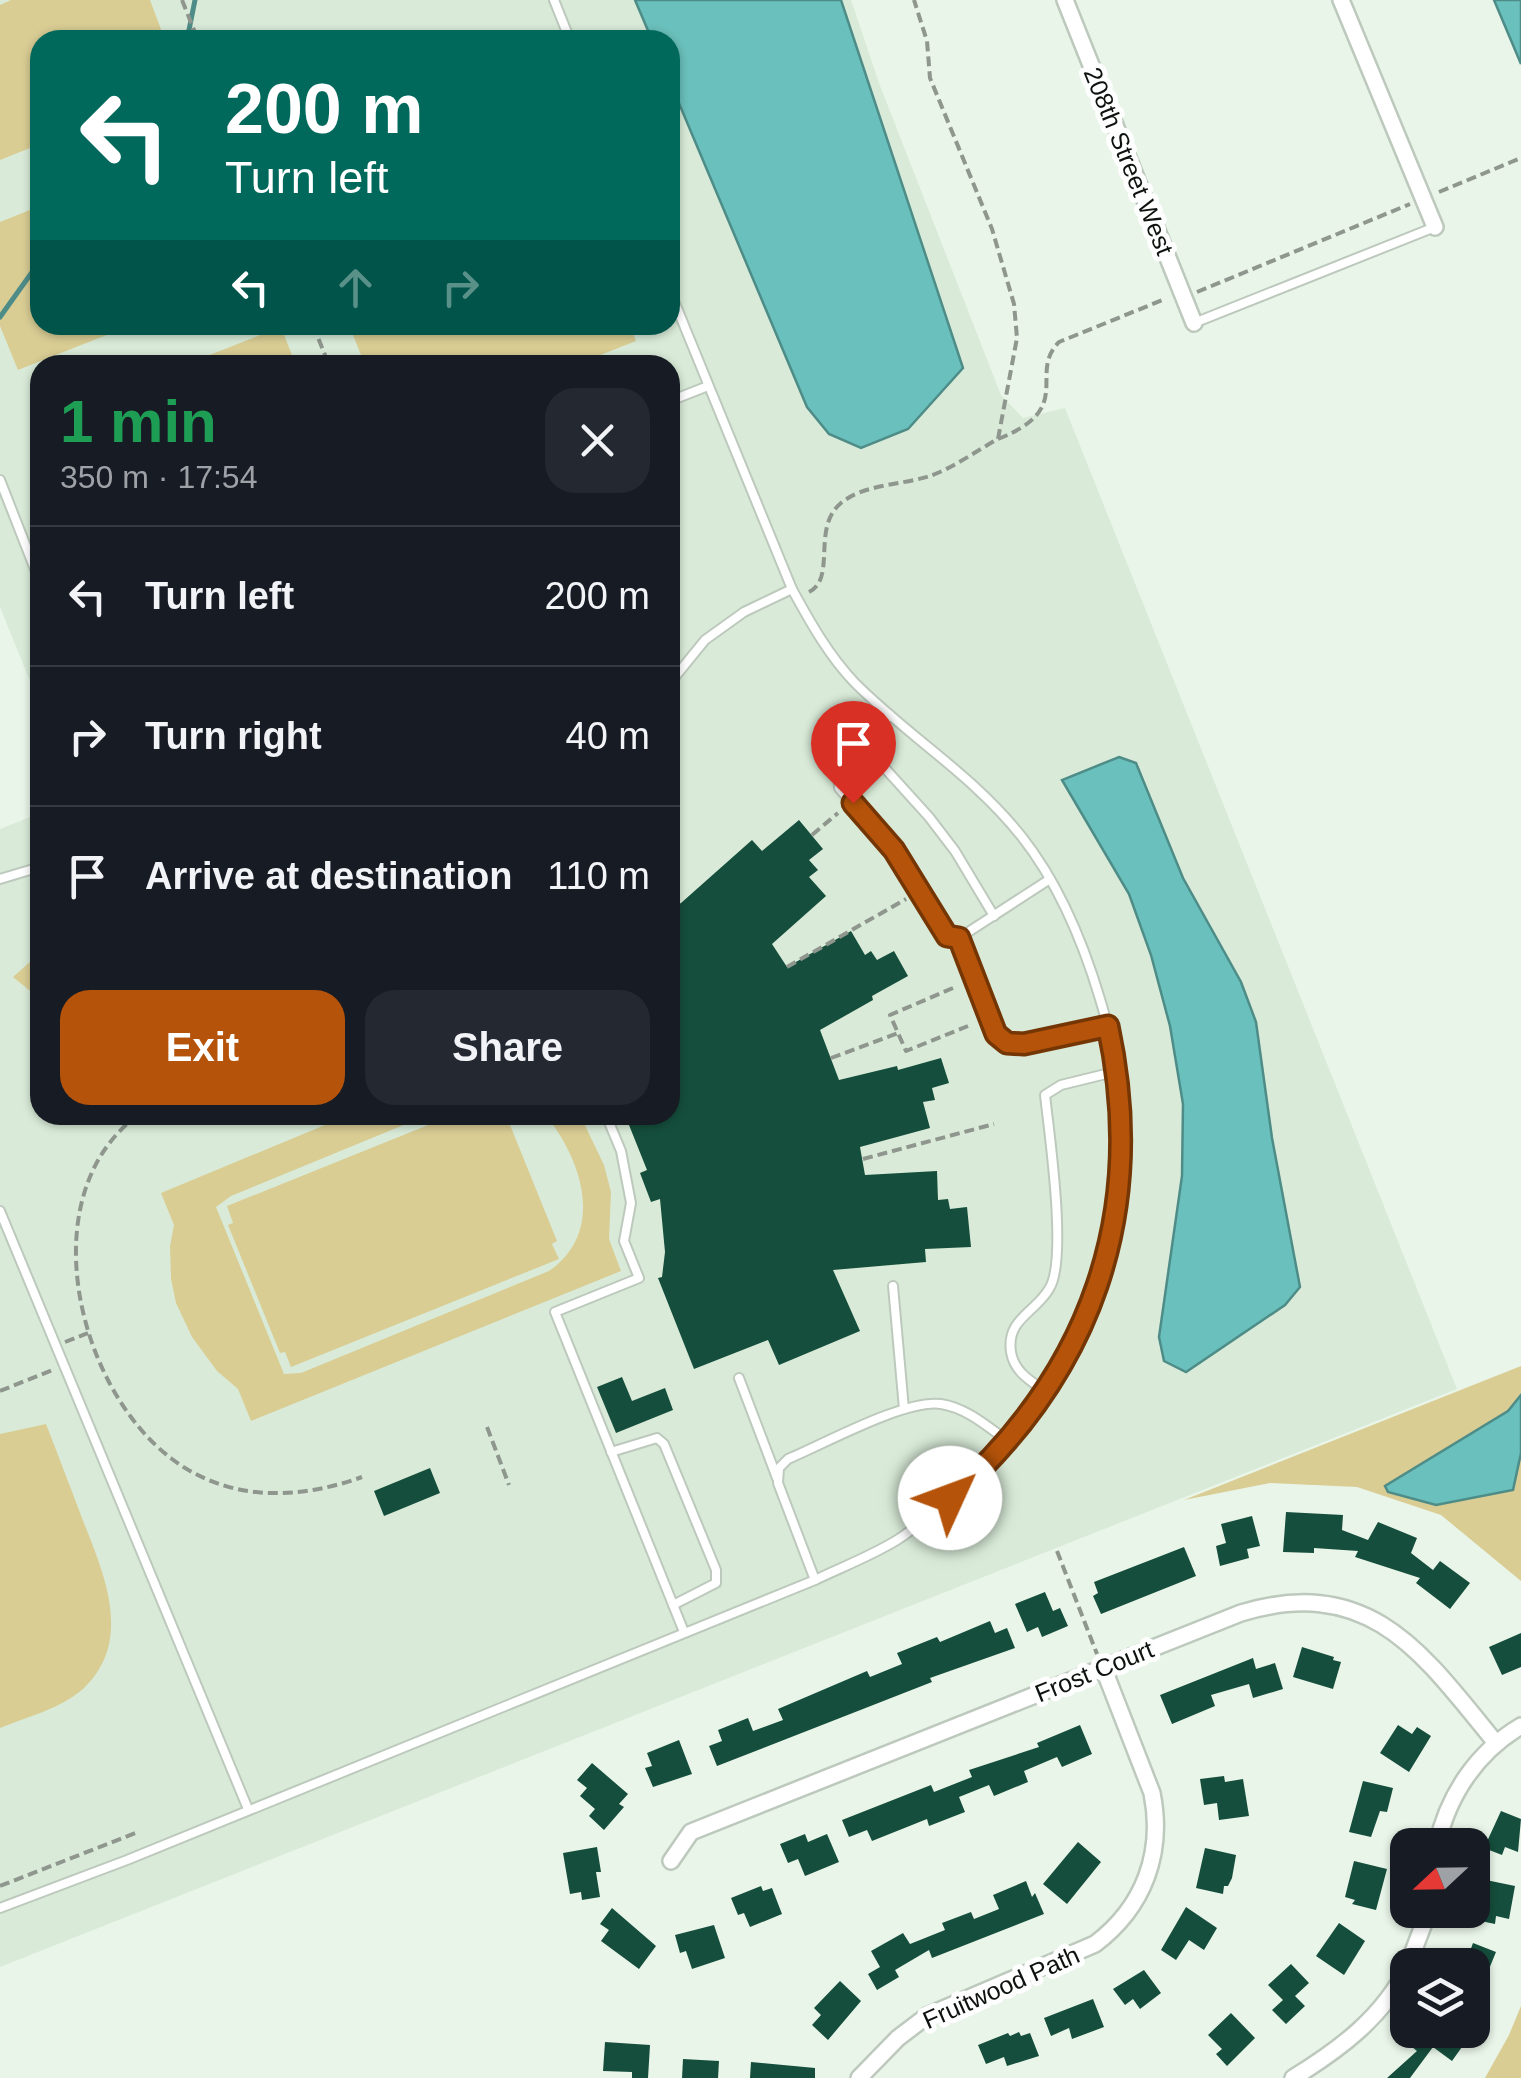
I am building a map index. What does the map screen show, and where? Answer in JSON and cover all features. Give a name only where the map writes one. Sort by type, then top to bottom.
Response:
[{"type":"street","name":"208th Street West","points":[[1065,0],[1194,323]]},
{"type":"street","points":[[1341,0],[1435,227]]},
{"type":"street","name":"Frost Court","points":[[671,1861],[691,1832],[1256,1608],[1294,1602],[1332,1605],[1380,1622],[1408,1641],[1496,1743]]},
{"type":"street","name":"Fruitwood Path","points":[[859,2078],[898,2038],[927,2016],[1095,1944],[1136,1902],[1152,1865],[1156,1812],[1103,1667]]},
{"type":"street","points":[[1442,1828],[1450,1802],[1474,1766],[1496,1743],[1521,1726]]},
{"type":"street","points":[[1292,2078],[1330,2055],[1368,2023],[1390,1997]]},
{"type":"lane","points":[[554,0],[566,30]]},
{"type":"lane","points":[[1194,323],[1435,227]]},
{"type":"lane","points":[[0,1908],[815,1580],[898,1540],[1009,1442],[1077,1341],[1097,1292],[1109,1239],[1122,1134],[1118,1070],[1090,965],[1050,879],[1023,838],[940,753],[890,716],[852,680],[828,649],[792,589],[680,315]]},
{"type":"lane","points":[[680,396],[708,386]]},
{"type":"lane","points":[[0,480],[30,556]]},
{"type":"lane","points":[[680,671],[705,640],[744,612],[792,589]]},
{"type":"lane","points":[[890,716],[838,769],[839,788],[894,850],[947,936],[959,938],[1050,879]]},
{"type":"lane","points":[[862,744],[946,840],[994,916]]},
{"type":"lane","points":[[0,880],[30,870]]},
{"type":"lane","points":[[959,938],[996,1034],[1007,1043],[1024,1044],[1108,1026]]},
{"type":"lane","points":[[1046,1392],[1020,1372],[1011,1354],[1011,1332],[1020,1317],[1050,1289],[1054,1274],[1057,1201],[1045,1095],[1061,1084],[1118,1070]]},
{"type":"lane","points":[[609,1125],[631,1202],[624,1241],[639,1278],[555,1312],[684,1632]]},
{"type":"lane","points":[[0,1211],[248,1810]]},
{"type":"lane","points":[[893,1286],[904,1410]]},
{"type":"lane","points":[[739,1378],[815,1580]]},
{"type":"lane","points":[[778,1482],[779,1468],[788,1459],[914,1405],[942,1404],[969,1413],[1009,1442]]},
{"type":"lane","points":[[611,1452],[645,1439],[657,1438],[664,1444],[716,1570],[716,1583],[673,1605]]},
{"type":"path","points":[[182,0],[194,30]]},
{"type":"path","points":[[914,0],[926,41],[930,78],[992,229],[1014,304],[1017,338],[998,439]]},
{"type":"path","points":[[1434,194],[1521,158]]},
{"type":"path","points":[[1197,292],[1411,203]]},
{"type":"path","points":[[809,592],[822,580],[825,526],[838,506],[861,493],[935,474],[1027,425],[1042,409],[1050,354],[1059,342],[1172,296]]},
{"type":"path","points":[[812,835],[838,813]]},
{"type":"path","points":[[787,966],[906,899]]},
{"type":"path","points":[[953,988],[890,1015],[906,1051],[968,1026]]},
{"type":"path","points":[[831,1058],[898,1032]]},
{"type":"path","points":[[863,1160],[994,1124]]},
{"type":"path","points":[[129,1125],[102,1156],[84,1195],[74,1237],[77,1293],[88,1333],[110,1385],[138,1427],[172,1460],[200,1475],[240,1489],[287,1495],[332,1488],[362,1477]]},
{"type":"path","points":[[56,1346],[88,1333]]},
{"type":"path","points":[[0,1391],[64,1365]]},
{"type":"path","points":[[487,1428],[509,1485]]},
{"type":"path","points":[[1057,1550],[1103,1667]]},
{"type":"path","points":[[0,1886],[138,1832]]},
{"type":"shaded area","points":[[0,0],[851,0],[879,83],[1001,395],[1023,418],[1065,408],[1457,1389],[0,1967],[0,829],[30,817],[30,1125],[680,1125],[680,355],[30,355],[30,681],[0,607]]},
{"type":"shaded area","points":[[11,0],[150,0],[161,30],[30,30],[30,148],[0,160],[0,5]]},
{"type":"shaded area","points":[[30,210],[30,335],[107,335],[56,355],[30,355],[30,365],[18,370],[0,326],[0,222]]},
{"type":"shaded area","points":[[261,335],[284,335],[292,355],[210,355]]},
{"type":"shaded area","points":[[353,335],[634,335],[636,341],[600,355],[361,355]]},
{"type":"shaded area","points":[[30,962],[30,991],[13,977]]},
{"type":"shaded area","points":[[325,1125],[404,1125],[231,1196],[216,1207],[284,1374],[301,1373],[549,1271],[567,1255],[583,1216],[582,1195],[570,1153],[553,1125],[585,1125],[604,1165],[611,1192],[609,1239],[621,1271],[251,1421],[238,1389],[217,1371],[192,1337],[176,1303],[170,1246],[174,1225],[161,1193]]},
{"type":"shaded area","points":[[428,1125],[510,1125],[557,1241],[552,1244],[559,1259],[291,1367],[285,1352],[280,1353],[228,1225],[233,1223],[227,1206]]},
{"type":"shaded area","points":[[1521,1366],[1521,1395],[1508,1411],[1385,1486],[1513,1490],[1521,1453],[1521,1581],[1441,1515],[1357,1487],[1270,1483],[1184,1500]]},
{"type":"shaded area","points":[[46,1424],[105,1583],[110,1605],[108,1649],[99,1670],[74,1696],[0,1728],[0,1434]]},
{"type":"shaded area","points":[[1521,2006],[1521,2078],[1485,2078],[1509,2035]]},
{"type":"water","points":[[635,0],[841,0],[963,368],[908,429],[861,448],[829,434],[807,407],[680,106],[680,30],[648,30]]},
{"type":"water","points":[[1494,0],[1521,0],[1521,64]]},
{"type":"water","points":[[1119,757],[1136,763],[1183,878],[1241,982],[1256,1022],[1272,1138],[1300,1287],[1285,1305],[1186,1372],[1164,1361],[1159,1337],[1182,1176],[1183,1104],[1170,1026],[1129,894],[1062,780]]},
{"type":"water","points":[[1521,1395],[1521,1453],[1513,1490],[1436,1505],[1388,1492],[1385,1486],[1508,1411]]},
{"type":"building","points":[[799,820],[823,849],[809,860],[818,870],[809,877],[826,896],[772,944],[787,967],[851,931],[865,955],[871,951],[877,960],[894,951],[908,976],[820,1030],[839,1080],[941,1058],[949,1083],[932,1088],[935,1100],[923,1102],[930,1128],[860,1147],[865,1175],[937,1171],[938,1200],[948,1199],[950,1209],[967,1207],[971,1247],[925,1249],[926,1262],[833,1270],[860,1331],[779,1365],[768,1340],[694,1369],[658,1278],[662,1277],[665,1252],[660,1199],[651,1202],[640,1173],[647,1170],[629,1125],[680,1125],[680,903],[752,840],[762,851]]},
{"type":"building","points":[[622,1377],[632,1401],[665,1388],[673,1410],[616,1433],[597,1387]]},
{"type":"building","points":[[430,1468],[440,1493],[384,1516],[374,1491]]},
{"type":"building","points":[[1286,1512],[1343,1515],[1342,1530],[1368,1540],[1378,1522],[1417,1538],[1411,1553],[1433,1570],[1440,1561],[1470,1583],[1450,1609],[1416,1583],[1420,1578],[1355,1557],[1358,1551],[1314,1548],[1314,1553],[1283,1552]]},
{"type":"building","points":[[1252,1516],[1260,1546],[1247,1549],[1249,1558],[1220,1566],[1216,1546],[1226,1543],[1221,1524]]},
{"type":"building","points":[[1184,1547],[1196,1576],[1101,1614],[1093,1596],[1098,1593],[1094,1582]]},
{"type":"building","points":[[1045,1592],[1053,1611],[1060,1608],[1068,1626],[1042,1637],[1038,1627],[1027,1632],[1015,1604]]},
{"type":"building","points":[[990,1621],[995,1633],[1007,1628],[1015,1648],[930,1678],[932,1682],[717,1766],[709,1746],[722,1741],[718,1730],[748,1718],[753,1731],[783,1720],[778,1709],[867,1671],[870,1677],[902,1664],[897,1653],[937,1637],[940,1642]]},
{"type":"building","points":[[1521,1633],[1521,1667],[1502,1675],[1489,1647]]},
{"type":"building","points":[[1302,1647],[1341,1662],[1333,1689],[1293,1677]]},
{"type":"building","points":[[1253,1658],[1256,1669],[1275,1663],[1283,1689],[1253,1698],[1249,1684],[1211,1695],[1215,1706],[1172,1724],[1160,1695]]},
{"type":"building","points":[[1080,1725],[1092,1754],[1062,1767],[1057,1757],[1024,1771],[1028,1782],[994,1796],[989,1785],[959,1797],[965,1812],[929,1826],[927,1819],[872,1841],[867,1830],[849,1837],[842,1820],[931,1785],[934,1792],[972,1777],[969,1770],[1039,1747],[1037,1743]]},
{"type":"building","points":[[1398,1725],[1412,1734],[1417,1727],[1431,1736],[1409,1772],[1380,1753]]},
{"type":"building","points":[[679,1740],[692,1774],[653,1787],[645,1768],[652,1766],[647,1753]]},
{"type":"building","points":[[592,1763],[628,1794],[619,1804],[624,1807],[604,1830],[589,1816],[595,1809],[580,1796],[587,1788],[577,1780]]},
{"type":"building","points":[[1224,1776],[1225,1782],[1243,1779],[1249,1816],[1219,1820],[1217,1803],[1204,1805],[1200,1779]]},
{"type":"building","points":[[1363,1781],[1393,1788],[1387,1812],[1380,1811],[1371,1837],[1349,1832]]},
{"type":"building","points":[[1501,1811],[1521,1819],[1518,1852],[1505,1847],[1502,1855],[1490,1850],[1490,1835]]},
{"type":"building","points":[[805,1834],[808,1842],[827,1834],[839,1862],[805,1876],[798,1859],[788,1863],[780,1844]]},
{"type":"building","points":[[1078,1842],[1101,1862],[1067,1904],[1043,1884]]},
{"type":"building","points":[[597,1847],[600,1897],[582,1900],[581,1892],[570,1894],[563,1853]]},
{"type":"building","points":[[1205,1848],[1236,1855],[1232,1878],[1224,1886],[1223,1894],[1196,1888]]},
{"type":"building","points":[[1354,1861],[1387,1869],[1376,1910],[1352,1904],[1355,1900],[1345,1897]]},
{"type":"building","points":[[1026,1881],[1044,1914],[932,1958],[929,1950],[895,1970],[899,1977],[877,1990],[868,1974],[880,1967],[871,1951],[903,1933],[910,1944],[945,1930],[942,1923],[971,1912],[974,1919],[999,1909],[993,1895]]},
{"type":"building","points":[[1490,1881],[1515,1886],[1509,1919],[1496,1916],[1495,1924],[1490,1923]]},
{"type":"building","points":[[761,1886],[763,1891],[772,1888],[782,1914],[750,1927],[744,1913],[738,1915],[731,1898]]},
{"type":"building","points":[[1186,1907],[1217,1928],[1204,1950],[1189,1940],[1176,1960],[1161,1950]]},
{"type":"building","points":[[612,1908],[656,1946],[639,1969],[601,1941],[609,1930],[600,1924]]},
{"type":"building","points":[[1339,1923],[1365,1941],[1344,1975],[1316,1956]]},
{"type":"building","points":[[714,1925],[725,1958],[692,1969],[686,1951],[680,1953],[675,1935]]},
{"type":"building","points":[[1291,1964],[1309,1983],[1295,1996],[1305,2006],[1286,2024],[1272,2010],[1283,2000],[1268,1985]]},
{"type":"building","points":[[1144,1970],[1161,1993],[1140,2009],[1133,1999],[1125,2005],[1113,1989]]},
{"type":"building","points":[[840,1981],[861,2001],[828,2040],[812,2025],[821,2015],[814,2008]]},
{"type":"building","points":[[1093,1999],[1104,2027],[1072,2039],[1069,2028],[1051,2036],[1044,2018]]},
{"type":"building","points":[[1231,2013],[1255,2038],[1227,2066],[1216,2054],[1222,2049],[1208,2035]]},
{"type":"building","points":[[1019,2032],[1021,2036],[1030,2033],[1039,2056],[1007,2066],[1004,2057],[986,2064],[978,2045]]},
{"type":"building","points":[[605,2042],[650,2045],[648,2078],[632,2078],[632,2072],[603,2071]]},
{"type":"building","points":[[1413,2048],[1432,2048],[1410,2078],[1387,2078],[1417,2051]]},
{"type":"building","points":[[1434,2048],[1461,2048],[1452,2061]]},
{"type":"building","points":[[683,2059],[719,2061],[718,2078],[682,2078]]},
{"type":"building","points":[[751,2062],[815,2068],[815,2078],[750,2078]]},
{"type":"waterway","points":[[189,30],[195,0]]},
{"type":"waterway","points":[[0,317],[30,275]]},
{"type":"route","points":[[853,803],[894,850],[947,936],[959,938],[996,1034],[1007,1043],[1024,1044],[1108,1026],[1118,1070],[1122,1134],[1118,1184],[1097,1292],[1077,1341],[1046,1392],[1009,1442],[950,1498]]}]
